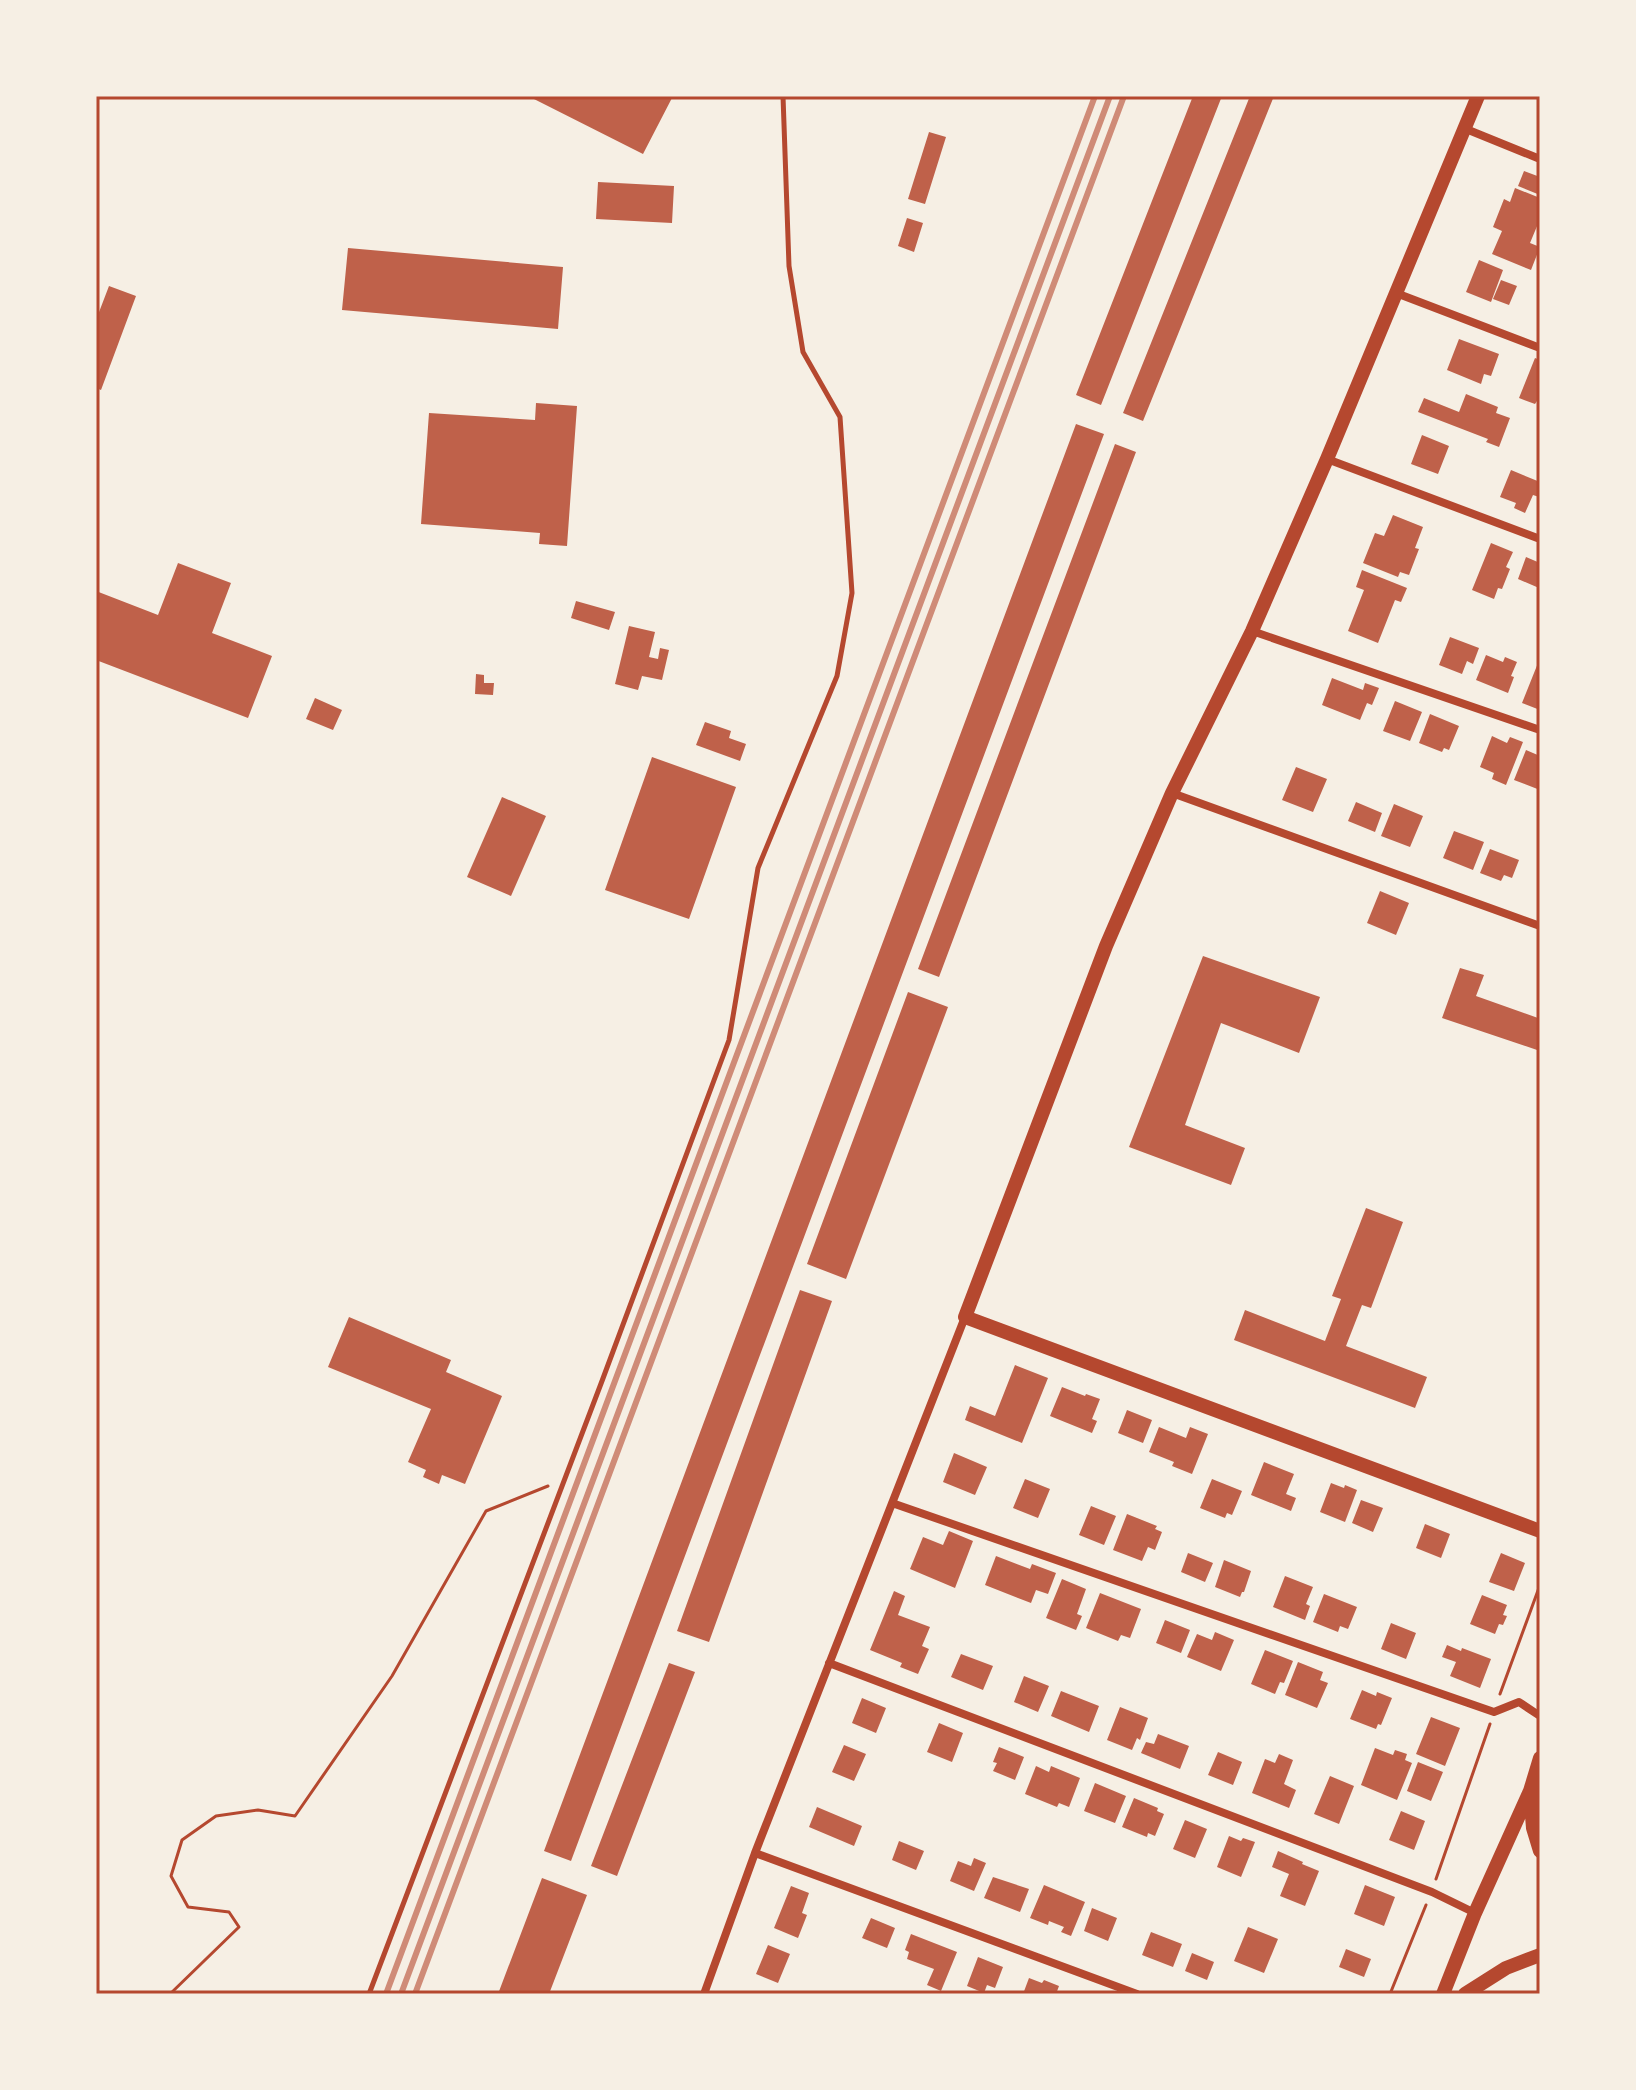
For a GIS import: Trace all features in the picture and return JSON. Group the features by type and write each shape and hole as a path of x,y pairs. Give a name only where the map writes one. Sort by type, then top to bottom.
{"main road":[{"path":"1478,96 1252,631 1172,793 1106,946 965,1317 1540,1531"},
{"path":"1443,1994 1475,1913 1530,1791 1540,1758"},
{"path":"1530,1791 1533,1828 1540,1851"},
{"path":"1465,1994 1506,1968 1540,1955"}],"street":[{"path":"1466,129 1540,159"},
{"path":"1396,293 1540,348"},
{"path":"1327,459 1540,539"},
{"path":"1252,631 1540,730"},
{"path":"1172,793 1540,926"},
{"path":"704,1994 755,1853 965,1317"},
{"path":"892,1503 1494,1712 1519,1702 1540,1716"},
{"path":"829,1663 1432,1892 1475,1913"},
{"path":"755,1853 1137,1994"}],"lane":[{"path":"369,1994 729,1040 758,868 837,676 852,593 840,417 803,352 789,266 783,96"}],"path":[{"path":"170,1994 239,1927 229,1912 188,1907 171,1876 182,1840 216,1816 258,1810 295,1816 392,1676 486,1511 564,1480"},
{"path":"1390,1994 1432,1892 1540,1585"}],"building":[{"path":"528,96 673,96 643,154"},
{"path":"1193,96 1222,96 1101,405 1076,395"},
{"path":"1250,96 1274,96 1143,421 1123,413"},
{"path":"929,132 946,137 925,204 908,199"},
{"path":"1524,171 1540,177 1540,195 1518,186"},
{"path":"598,182 674,186 672,223 596,219"},
{"path":"1515,188 1540,198 1540,219 1530,243 1540,247 1531,270 1492,254 1502,231 1493,227 1504,199 1510,202"},
{"path":"907,218 923,223 914,252 898,246"},
{"path":"348,248 563,267 558,329 342,310"},
{"path":"1479,260 1503,270 1491,302 1466,292"},
{"path":"1501,280 1517,286 1509,305 1493,299"},
{"path":"109,286 136,296 101,390 96,388 96,320"},
{"path":"1459,339 1499,354 1491,376 1484,374 1481,384 1447,370"},
{"path":"1535,358 1540,360 1540,402 1535,404 1519,398"},
{"path":"1466,394 1498,407 1496,413 1510,418 1499,447 1486,442 1488,439 1418,412 1424,398 1459,412"},
{"path":"536,403 577,406 567,546 539,544 540,533 421,524 429,413 535,420"},
{"path":"1076,424 1104,434 571,1861 544,1851"},
{"path":"1422,435 1449,446 1438,474 1411,464"},
{"path":"1115,444 1136,452 939,977 918,969"},
{"path":"1511,470 1540,482 1539,497 1533,495 1525,513 1514,508 1516,503 1500,497"},
{"path":"1393,515 1423,527 1409,575 1400,572 1398,577 1363,563 1375,533 1384,536"},
{"path":"1491,543 1513,552 1506,567 1510,569 1502,589 1498,588 1494,599 1472,590"},
{"path":"1526,557 1540,563 1539,588 1518,579"},
{"path":"178,563 231,583 212,633 272,656 248,718 96,660 96,591 158,615"},
{"path":"1362,570 1407,588 1401,602 1395,600 1378,643 1348,631 1364,590 1356,587"},
{"path":"576,601 615,612 609,630 571,618"},
{"path":"629,626 655,632 649,657 658,659 660,648 669,650 662,680 642,676 638,690 615,684"},
{"path":"1450,637 1479,648 1473,664 1467,661 1462,674 1439,665"},
{"path":"1486,655 1503,662 1505,657 1517,662 1508,693 1476,680"},
{"path":"1540,658 1540,710 1522,703"},
{"path":"476,674 484,675 484,683 494,683 493,695 475,694"},
{"path":"1332,678 1363,690 1365,683 1379,688 1372,705 1367,703 1360,720 1322,705"},
{"path":"315,698 342,710 333,730 306,719"},
{"path":"1395,701 1422,712 1410,741 1383,731"},
{"path":"1430,714 1459,726 1449,750 1444,748 1442,752 1419,743"},
{"path":"705,722 731,731 729,738 746,744 740,761 696,745"},
{"path":"1492,736 1507,743 1510,737 1523,742 1506,785 1492,779 1494,773 1480,767"},
{"path":"1526,750 1540,756 1540,790 1514,780"},
{"path":"652,757 736,787 689,919 605,890"},
{"path":"1296,767 1327,779 1313,812 1282,800"},
{"path":"502,797 546,816 511,896 467,877"},
{"path":"1356,802 1382,813 1375,832 1348,821"},
{"path":"1394,804 1423,816 1410,847 1381,836"},
{"path":"1454,831 1484,842 1473,870 1443,858"},
{"path":"1490,849 1519,860 1512,878 1504,875 1501,881 1480,873"},
{"path":"1380,891 1409,903 1396,935 1367,923"},
{"path":"1203,956 1320,997 1299,1053 1221,1023 1185,1125 1245,1148 1231,1185 1129,1147"},
{"path":"1460,968 1484,975 1476,996 1538,1018 1540,1012 1540,1051 1442,1018"},
{"path":"908,992 948,1007 846,1279 807,1264"},
{"path":"1366,1208 1403,1222 1371,1308 1362,1305 1346,1346 1427,1377 1415,1408 1234,1340 1245,1310 1325,1341 1341,1299 1332,1296"},
{"path":"800,1290 832,1301 709,1642 677,1631"},
{"path":"349,1317 451,1360 446,1372 502,1396 465,1484 442,1475 439,1484 423,1477 426,1470 408,1462 431,1409 328,1367"},
{"path":"1015,1365 1048,1378 1022,1443 965,1420 970,1406 995,1416"},
{"path":"1062,1387 1100,1399 1092,1419 1097,1421 1092,1433 1050,1416"},
{"path":"1127,1410 1152,1420 1143,1443 1118,1433"},
{"path":"1159,1427 1186,1438 1190,1427 1208,1434 1192,1474 1172,1466 1174,1462 1149,1452"},
{"path":"954,1453 987,1467 975,1495 943,1482"},
{"path":"1264,1462 1294,1474 1286,1494 1296,1498 1291,1511 1251,1495"},
{"path":"1025,1479 1050,1489 1038,1518 1013,1508"},
{"path":"1212,1479 1242,1491 1232,1515 1227,1513 1225,1518 1200,1508"},
{"path":"1331,1483 1357,1490 1345,1522 1320,1512"},
{"path":"1361,1500 1383,1508 1373,1532 1352,1523"},
{"path":"1091,1506 1116,1516 1104,1545 1079,1535"},
{"path":"1127,1514 1157,1526 1155,1529 1162,1532 1155,1550 1148,1547 1142,1561 1113,1550"},
{"path":"1425,1524 1450,1534 1441,1558 1416,1548"},
{"path":"949,1531 973,1541 955,1588 910,1569 923,1537 943,1545"},
{"path":"1188,1553 1213,1563 1205,1582 1181,1572"},
{"path":"1501,1553 1525,1563 1514,1591 1489,1582"},
{"path":"996,1556 1030,1569 1032,1564 1056,1573 1048,1594 1036,1590 1031,1603 985,1585"},
{"path":"1224,1560 1251,1571 1240,1597 1215,1587"},
{"path":"1285,1576 1313,1587 1306,1604 1310,1606 1305,1620 1273,1607"},
{"path":"1062,1579 1086,1589 1077,1614 1082,1616 1076,1630 1046,1618"},
{"path":"894,1591 905,1596 898,1615 930,1627 922,1646 929,1649 918,1674 900,1667 902,1663 870,1650"},
{"path":"1100,1593 1141,1609 1130,1638 1121,1635 1118,1641 1086,1628"},
{"path":"1324,1594 1357,1607 1348,1629 1340,1626 1338,1632 1313,1622"},
{"path":"1482,1595 1507,1605 1503,1615 1507,1616 1495,1634 1470,1624"},
{"path":"1165,1620 1190,1630 1181,1653 1156,1643"},
{"path":"1391,1623 1416,1633 1406,1659 1381,1649"},
{"path":"1215,1632 1234,1640 1221,1671 1187,1657 1197,1634 1212,1640"},
{"path":"1447,1645 1491,1659 1480,1688 1450,1676 1456,1662 1442,1657"},
{"path":"1265,1650 1293,1661 1284,1683 1280,1682 1275,1694 1251,1684"},
{"path":"961,1654 993,1666 983,1690 951,1677"},
{"path":"1298,1662 1323,1672 1320,1680 1328,1683 1317,1708 1285,1695"},
{"path":"669,1663 695,1672 617,1876 591,1866"},
{"path":"1024,1676 1049,1686 1038,1712 1014,1702"},
{"path":"1362,1690 1392,1698 1381,1725 1378,1724 1376,1729 1350,1719"},
{"path":"1061,1691 1099,1706 1089,1732 1051,1716"},
{"path":"862,1698 886,1708 876,1733 852,1723"},
{"path":"1120,1707 1148,1718 1140,1740 1137,1738 1132,1750 1107,1740"},
{"path":"1431,1717 1460,1728 1445,1766 1416,1754"},
{"path":"939,1723 963,1733 952,1762 927,1752"},
{"path":"1158,1734 1189,1746 1180,1769 1141,1753 1146,1742 1154,1744"},
{"path":"844,1745 866,1754 854,1781 832,1772"},
{"path":"999,1747 1024,1757 1015,1780 993,1771"},
{"path":"1375,1748 1393,1755 1395,1750 1407,1754 1405,1760 1412,1763 1397,1800 1361,1785"},
{"path":"1218,1752 1242,1762 1233,1785 1208,1775"},
{"path":"1279,1754 1293,1760 1284,1784 1296,1790 1289,1808 1252,1793 1265,1759 1275,1763"},
{"path":"1418,1762 1443,1772 1431,1801 1407,1791"},
{"path":"1036,1766 1049,1772 1051,1766 1080,1778 1069,1807 1059,1803 1057,1807 1025,1794"},
{"path":"1330,1776 1354,1786 1339,1824 1314,1814"},
{"path":"1095,1783 1126,1796 1115,1823 1084,1811"},
{"path":"1134,1798 1158,1808 1157,1811 1164,1814 1155,1836 1148,1833 1147,1837 1122,1827"},
{"path":"817,1807 862,1826 854,1846 809,1827"},
{"path":"1401,1811 1425,1821 1414,1850 1389,1840"},
{"path":"1185,1820 1207,1829 1195,1858 1173,1849"},
{"path":"1229,1836 1255,1842 1241,1877 1217,1867"},
{"path":"899,1841 924,1851 916,1870 892,1860"},
{"path":"1278,1851 1319,1871 1305,1906 1280,1896 1289,1874 1272,1867"},
{"path":"974,1858 986,1863 974,1891 950,1881 958,1861 971,1866"},
{"path":"993,1877 1029,1889 1020,1912 984,1898"},
{"path":"542,1878 587,1895 549,1994 498,1994"},
{"path":"1044,1885 1085,1902 1071,1936 1061,1932 1064,1927 1030,1918"},
{"path":"1365,1885 1395,1897 1384,1926 1354,1914"},
{"path":"791,1886 809,1893 802,1913 807,1915 798,1938 774,1928"},
{"path":"1092,1908 1117,1918 1108,1941 1084,1931"},
{"path":"871,1918 895,1928 887,1948 862,1938"},
{"path":"1248,1927 1278,1939 1264,1973 1234,1961"},
{"path":"1151,1932 1182,1944 1173,1967 1142,1955"},
{"path":"911,1934 957,1952 941,1991 927,1985 934,1969 907,1959 909,1952 905,1950"},
{"path":"768,1945 790,1954 778,1983 756,1974"},
{"path":"1346,1949 1371,1959 1364,1977 1339,1967"},
{"path":"1192,1953 1214,1962 1207,1980 1185,1971"},
{"path":"978,1957 1003,1967 995,1988 987,1985 984,1993 967,1986"},
{"path":"1029,1978 1059,1986 1056,1994 1023,1994"}],"railway":[{"path":"386,1994 1095,96"},
{"path":"401,1994 1110,96"},
{"path":"415,1994 1124,96"}]}
